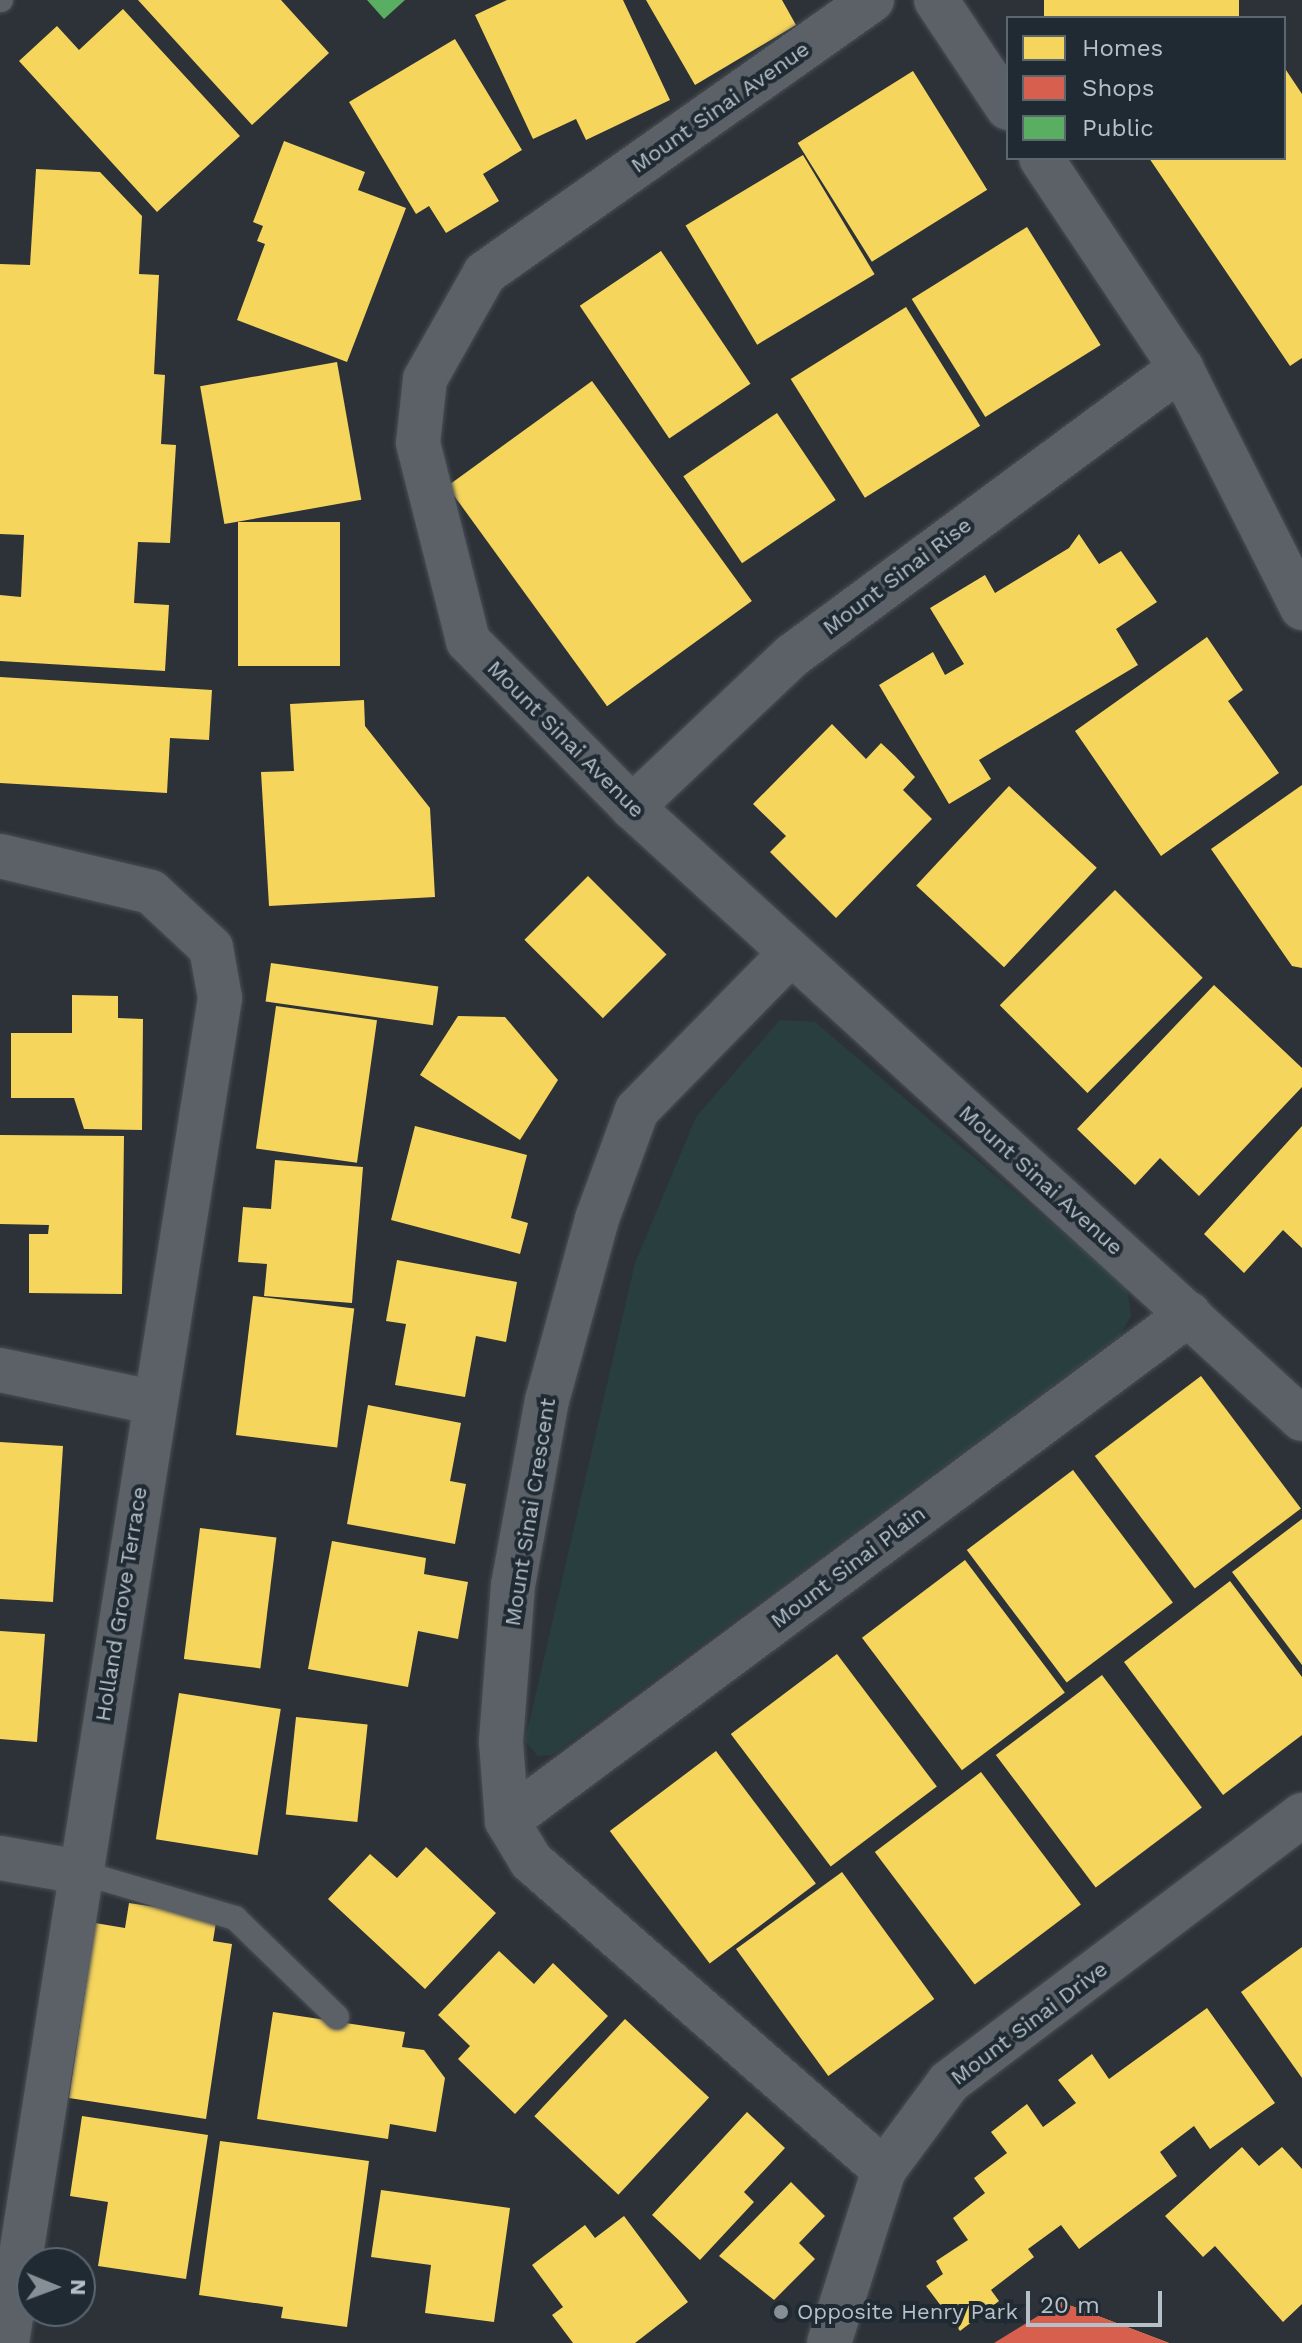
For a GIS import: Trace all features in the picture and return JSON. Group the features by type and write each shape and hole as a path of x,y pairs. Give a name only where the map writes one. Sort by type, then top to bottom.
{"street":[{"name":"Mount Sinai Avenue","path":"872,0 485,273 425,379 418,443 468,641 632,807 1302,1419"},
{"path":"936,0 1006,105"},
{"path":"1042,160 1181,368 1302,608"},
{"name":"Mount Sinai Rise","path":"632,807 793,655 1181,368"},
{"name":"Holland Grove Terrace","path":"0,856 151,892 211,948 220,998 152,1402 7,2343"},
{"name":"Mount Sinai Crescent","path":"790,954 637,1110 597,1219 547,1400 513,1585 501,1742 507,1821 531,1861 884,2170"},
{"name":"Mount Sinai Plain","path":"507,1821 1189,1314"},
{"path":"0,1370 152,1402"},
{"name":"Mount Sinai Drive","path":"829,2343 884,2170 949,2082 1302,1815"},
{"path":"0,1858 80,1872"}],"lane":[{"path":"80,1872 235,1918 337,2017"}],"green space":[{"path":"780,1020 815,1022 1127,1288 1131,1316 1120,1336 552,1755 538,1756 525,1741 635,1263 696,1117"}],"building: Homes":[{"path":"138,0 281,0 329,53 252,125"},
{"path":"507,0 623,0 670,100 586,140 576,119 533,139 475,15"},
{"path":"646,0 782,0 796,25 695,85"},
{"path":"1044,0 1239,0 1239,16 1044,16"},
{"path":"123,9 240,136 157,212 19,61 57,26 79,50"},
{"path":"455,39 522,150 483,174 499,201 446,233 429,206 416,214 349,102"},
{"path":"1286,70 1302,94 1302,358 1290,366 1150,160 1286,160"},
{"path":"913,71 987,190 872,262 798,143"},
{"path":"284,141 365,172 358,190 406,208 347,362 237,320 265,244 257,241 263,226 253,222"},
{"path":"803,155 875,274 757,345 686,226"},
{"path":"36,169 100,172 142,216 139,274 159,275 154,374 165,375 161,444 176,445 170,543 138,542 134,603 169,605 165,671 0,661 0,595 21,597 24,535 0,534 0,264 30,265"},
{"path":"1027,227 1101,345 985,417 912,299"},
{"path":"661,251 750,384 669,438 580,306"},
{"path":"906,307 980,426 865,498 791,379"},
{"path":"337,362 361,500 224,524 200,386"},
{"path":"592,381 752,601 607,706 447,486"},
{"path":"777,413 836,500 742,563 683,476"},
{"path":"238,522 340,522 340,666 238,666"},
{"path":"1079,534 1099,564 1121,551 1157,602 1116,629 1138,665 979,760 991,779 949,804 879,685 933,652 945,675 964,664 930,608 985,575 995,593 1069,548"},
{"path":"1207,637 1243,690 1228,701 1279,773 1161,856 1075,731"},
{"path":"0,677 212,690 209,740 170,738 167,793 0,783"},
{"path":"364,700 365,726 430,808 435,897 269,906 261,772 294,771 290,704"},
{"path":"832,724 866,759 881,743 895,756 915,777 903,790 932,819 836,918 770,852 786,836 753,804"},
{"path":"1302,785 1302,968 1292,966 1211,849"},
{"path":"1009,786 1097,868 1004,967 916,885"},
{"path":"588,876 666,954 603,1018 524,940"},
{"path":"1115,890 1203,978 1087,1093 1000,1005"},
{"path":"271,963 438,987 433,1025 266,1002"},
{"path":"1214,985 1302,1068 1302,1087 1199,1196 1160,1158 1135,1185 1077,1129"},
{"path":"72,995 118,996 118,1018 143,1019 142,1130 84,1129 74,1098 11,1098 11,1033 72,1033"},
{"path":"276,1006 377,1020 357,1163 256,1149"},
{"path":"458,1016 505,1017 558,1080 520,1140 420,1075"},
{"path":"415,1126 527,1155 511,1218 528,1223 520,1254 391,1220"},
{"path":"1302,1126 1302,1248 1283,1230 1244,1273 1204,1234"},
{"path":"0,1135 124,1136 122,1294 29,1293 29,1234 48,1234 49,1225 0,1224"},
{"path":"275,1160 363,1167 352,1303 264,1296 267,1264 238,1262 243,1207 271,1209"},
{"path":"397,1260 517,1282 506,1342 476,1336 465,1397 395,1385 406,1324 386,1321"},
{"path":"253,1296 354,1308 337,1447 236,1435"},
{"path":"1201,1376 1301,1509 1195,1589 1095,1456"},
{"path":"368,1405 461,1423 450,1481 466,1484 455,1544 347,1524"},
{"path":"0,1442 63,1446 53,1602 0,1599"},
{"path":"1073,1470 1173,1603 1067,1683 967,1550"},
{"path":"1302,1519 1302,1665 1232,1572"},
{"path":"200,1528 276,1537 260,1668 184,1659"},
{"path":"332,1541 426,1558 424,1574 468,1582 458,1639 418,1631 408,1687 308,1669"},
{"path":"965,1560 1065,1693 962,1770 862,1638"},
{"path":"1230,1581 1302,1677 1302,1735 1223,1795 1124,1662"},
{"path":"0,1631 45,1634 37,1742 0,1739"},
{"path":"837,1654 937,1787 831,1867 731,1734"},
{"path":"1102,1675 1202,1808 1096,1888 996,1755"},
{"path":"179,1693 281,1709 258,1855 156,1839"},
{"path":"296,1717 368,1725 357,1822 286,1814"},
{"path":"716,1751 816,1884 710,1964 610,1831"},
{"path":"981,1772 1081,1905 975,1985 875,1852"},
{"path":"426,1847 496,1913 425,1989 328,1899 370,1854 397,1878"},
{"path":"842,1872 934,1999 828,2076 736,1949"},
{"path":"129,1903 217,1916 213,1941 232,1944 206,2119 69,2098 95,1923 125,1928"},
{"path":"1302,1947 1302,2078 1241,1992"},
{"path":"499,1951 534,1984 553,1963 608,2016 515,2114 458,2059 470,2046 438,2015"},
{"path":"1207,2008 1275,2103 1210,2149 1194,2126 1160,2152 1177,2176 1079,2249 1061,2225 1028,2249 1034,2257 991,2290 999,2301 960,2331 926,2286 943,2274 936,2261 968,2240 953,2218 985,2193 974,2178 1007,2153 991,2132 1027,2104 1043,2127 1076,2103 1058,2080 1092,2054 1109,2079"},
{"path":"273,2012 405,2032 402,2047 424,2050 445,2078 436,2132 390,2124 388,2139 257,2119"},
{"path":"625,2019 709,2097 618,2195 534,2116"},
{"path":"747,2112 785,2148 744,2192 754,2202 700,2260 652,2215"},
{"path":"82,2116 208,2135 186,2279 98,2266 108,2202 70,2196"},
{"path":"220,2141 369,2161 347,2327 281,2318 283,2307 199,2295"},
{"path":"1242,2147 1259,2166 1282,2147 1302,2169 1302,2304 1283,2322 1215,2246 1203,2257 1165,2216"},
{"path":"791,2182 825,2216 799,2243 815,2259 774,2300 719,2256"},
{"path":"381,2190 510,2208 494,2322 425,2313 431,2265 371,2257"},
{"path":"624,2216 688,2302 635,2343 573,2343 552,2315 563,2307 532,2265 585,2225 595,2238"},
{"path":"1061,2302 1169,2343 1046,2343"}],"building: Shops":[{"path":"1061,2302 1169,2343 994,2343"}],"building: Public":[{"path":"367,0 405,0 384,19"}],"place":[{"name":"Opposite Henry Park","path":"781,2312"}]}
